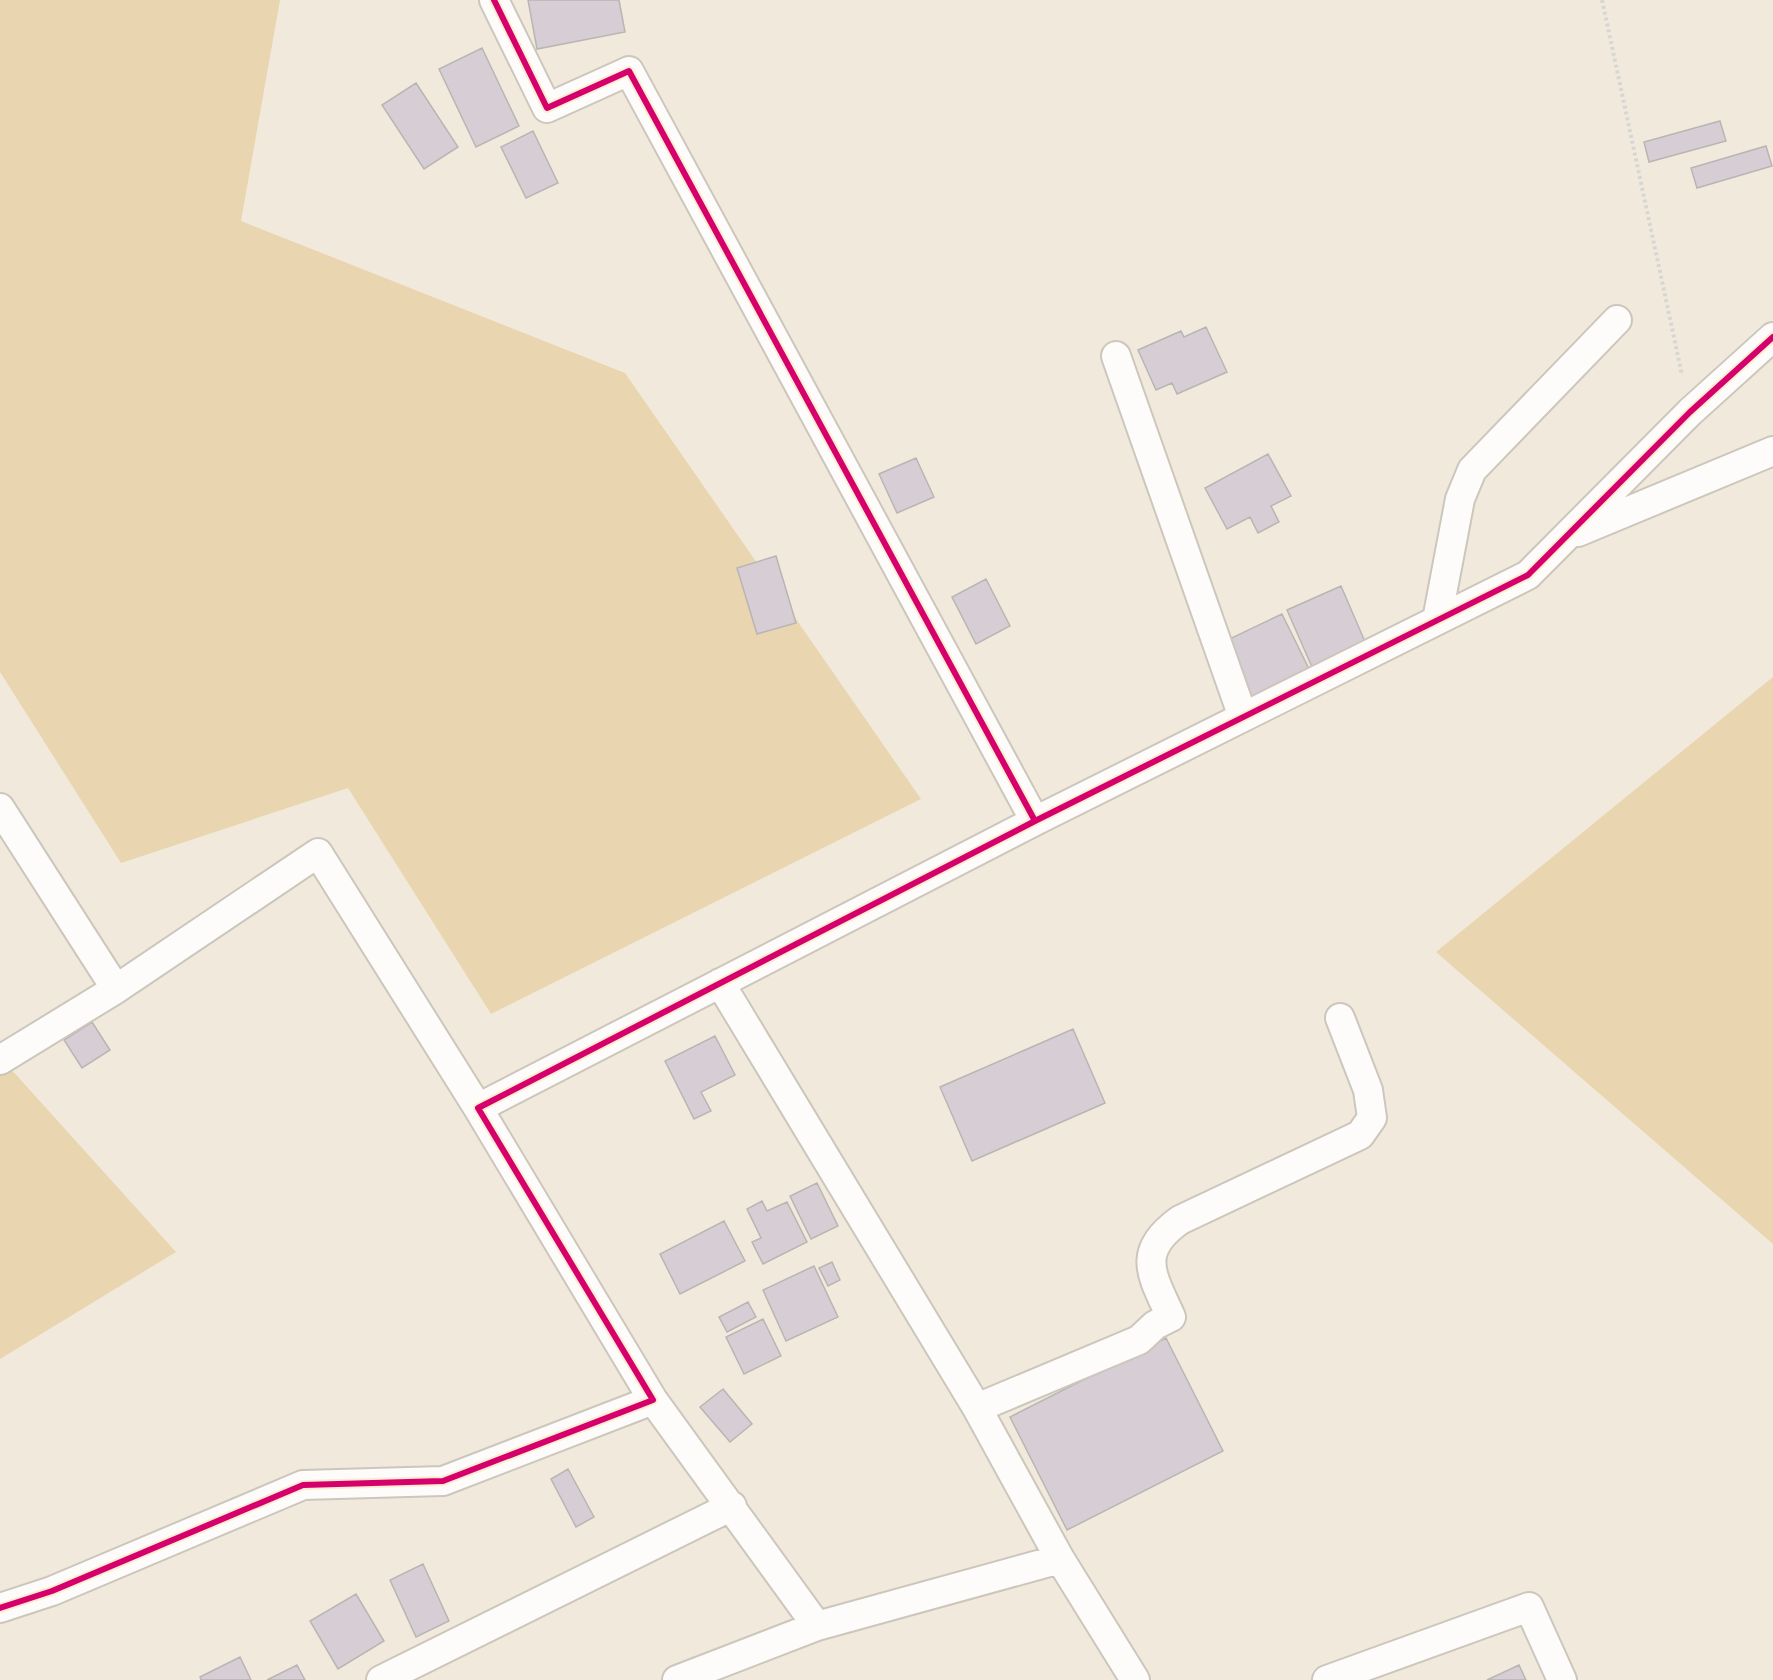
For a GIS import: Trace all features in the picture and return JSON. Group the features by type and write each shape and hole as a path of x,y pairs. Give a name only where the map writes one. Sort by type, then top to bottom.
{"street":[{"path":"494,0 548,108 629,71 1035,821"},
{"path":"1437,620 1460,499 1472,470 1617,320"},
{"path":"478,1108 1035,821 1528,575 1690,412 1773,337"},
{"path":"1116,356 1243,717"},
{"path":"1566,537 1773,451"},
{"path":"0,808 116,989"},
{"path":"0,1060 116,989 318,853 478,1108 653,1401 732,1506 817,1626"},
{"path":"720,983 977,1408 1060,1559 1135,1680"},
{"path":"977,1408 1139,1340 1155,1325 1170,1317 1152,1276 1150,1252 1162,1233 1179,1220 1360,1136 1372,1118 1368,1090 1340,1018"},
{"path":"0,1608 52,1591 303,1485 443,1481 653,1401"},
{"path":"381,1680 732,1506"},
{"path":"677,1680 817,1626 1060,1559"},
{"path":"1327,1680 1529,1607 1562,1680"}],"path":[{"path":"1602,0 1690,412"}],"shaded area":[{"path":"0,0 280,0 241,221 625,373 921,799 491,1014 348,788 121,863 0,672"},
{"path":"1773,677 1773,1244 1436,952"},
{"path":"0,1057 176,1252 0,1359"}],"building":[{"path":"528,0 619,0 625,32 537,49"},
{"path":"482,48 519,126 476,147 439,69"},
{"path":"416,83 458,147 424,169 382,105"},
{"path":"1720,121 1726,141 1649,162 1644,142"},
{"path":"533,131 558,183 526,198 501,147"},
{"path":"1766,146 1772,166 1697,188 1691,168"},
{"path":"1206,327 1227,372 1177,394 1172,383 1156,390 1138,350 1181,331 1184,337"},
{"path":"1268,454 1291,496 1271,506 1279,522 1258,533 1250,517 1227,529 1205,488"},
{"path":"916,458 934,497 897,513 879,474"},
{"path":"776,556 796,623 757,634 737,568"},
{"path":"986,579 1010,626 976,644 952,597"},
{"path":"1341,586 1366,644 1312,667 1287,610"},
{"path":"1282,614 1310,671 1251,699 1223,642"},
{"path":"92,1022 110,1050 82,1068 64,1040"},
{"path":"1073,1029 1105,1103 972,1161 940,1087"},
{"path":"715,1036 735,1075 701,1092 711,1111 694,1119 665,1061"},
{"path":"817,1183 838,1226 811,1239 790,1196"},
{"path":"762,1201 767,1211 787,1202 807,1242 763,1264 752,1242 761,1238 747,1209"},
{"path":"724,1221 745,1261 680,1294 660,1254"},
{"path":"832,1262 840,1280 828,1286 819,1268"},
{"path":"814,1266 838,1317 786,1341 763,1290"},
{"path":"748,1302 756,1317 727,1332 719,1317"},
{"path":"763,1319 781,1356 744,1374 726,1337"},
{"path":"1166,1338 1223,1451 1067,1530 1010,1417"},
{"path":"723,1389 752,1424 730,1442 700,1407"},
{"path":"568,1469 594,1517 576,1527 551,1479"},
{"path":"423,1564 449,1621 416,1637 390,1580"},
{"path":"356,1594 384,1641 338,1669 310,1621"},
{"path":"240,1657 251,1680 201,1680 200,1677"},
{"path":"297,1665 305,1680 267,1680"},
{"path":"1519,1665 1526,1680 1487,1680"}],"cycle path":[{"path":"0,1608 52,1591 303,1485 443,1481 653,1400 478,1108 1035,821 629,71 547,108 494,0"},
{"path":"1035,821 1528,575 1690,412 1773,337"}]}
